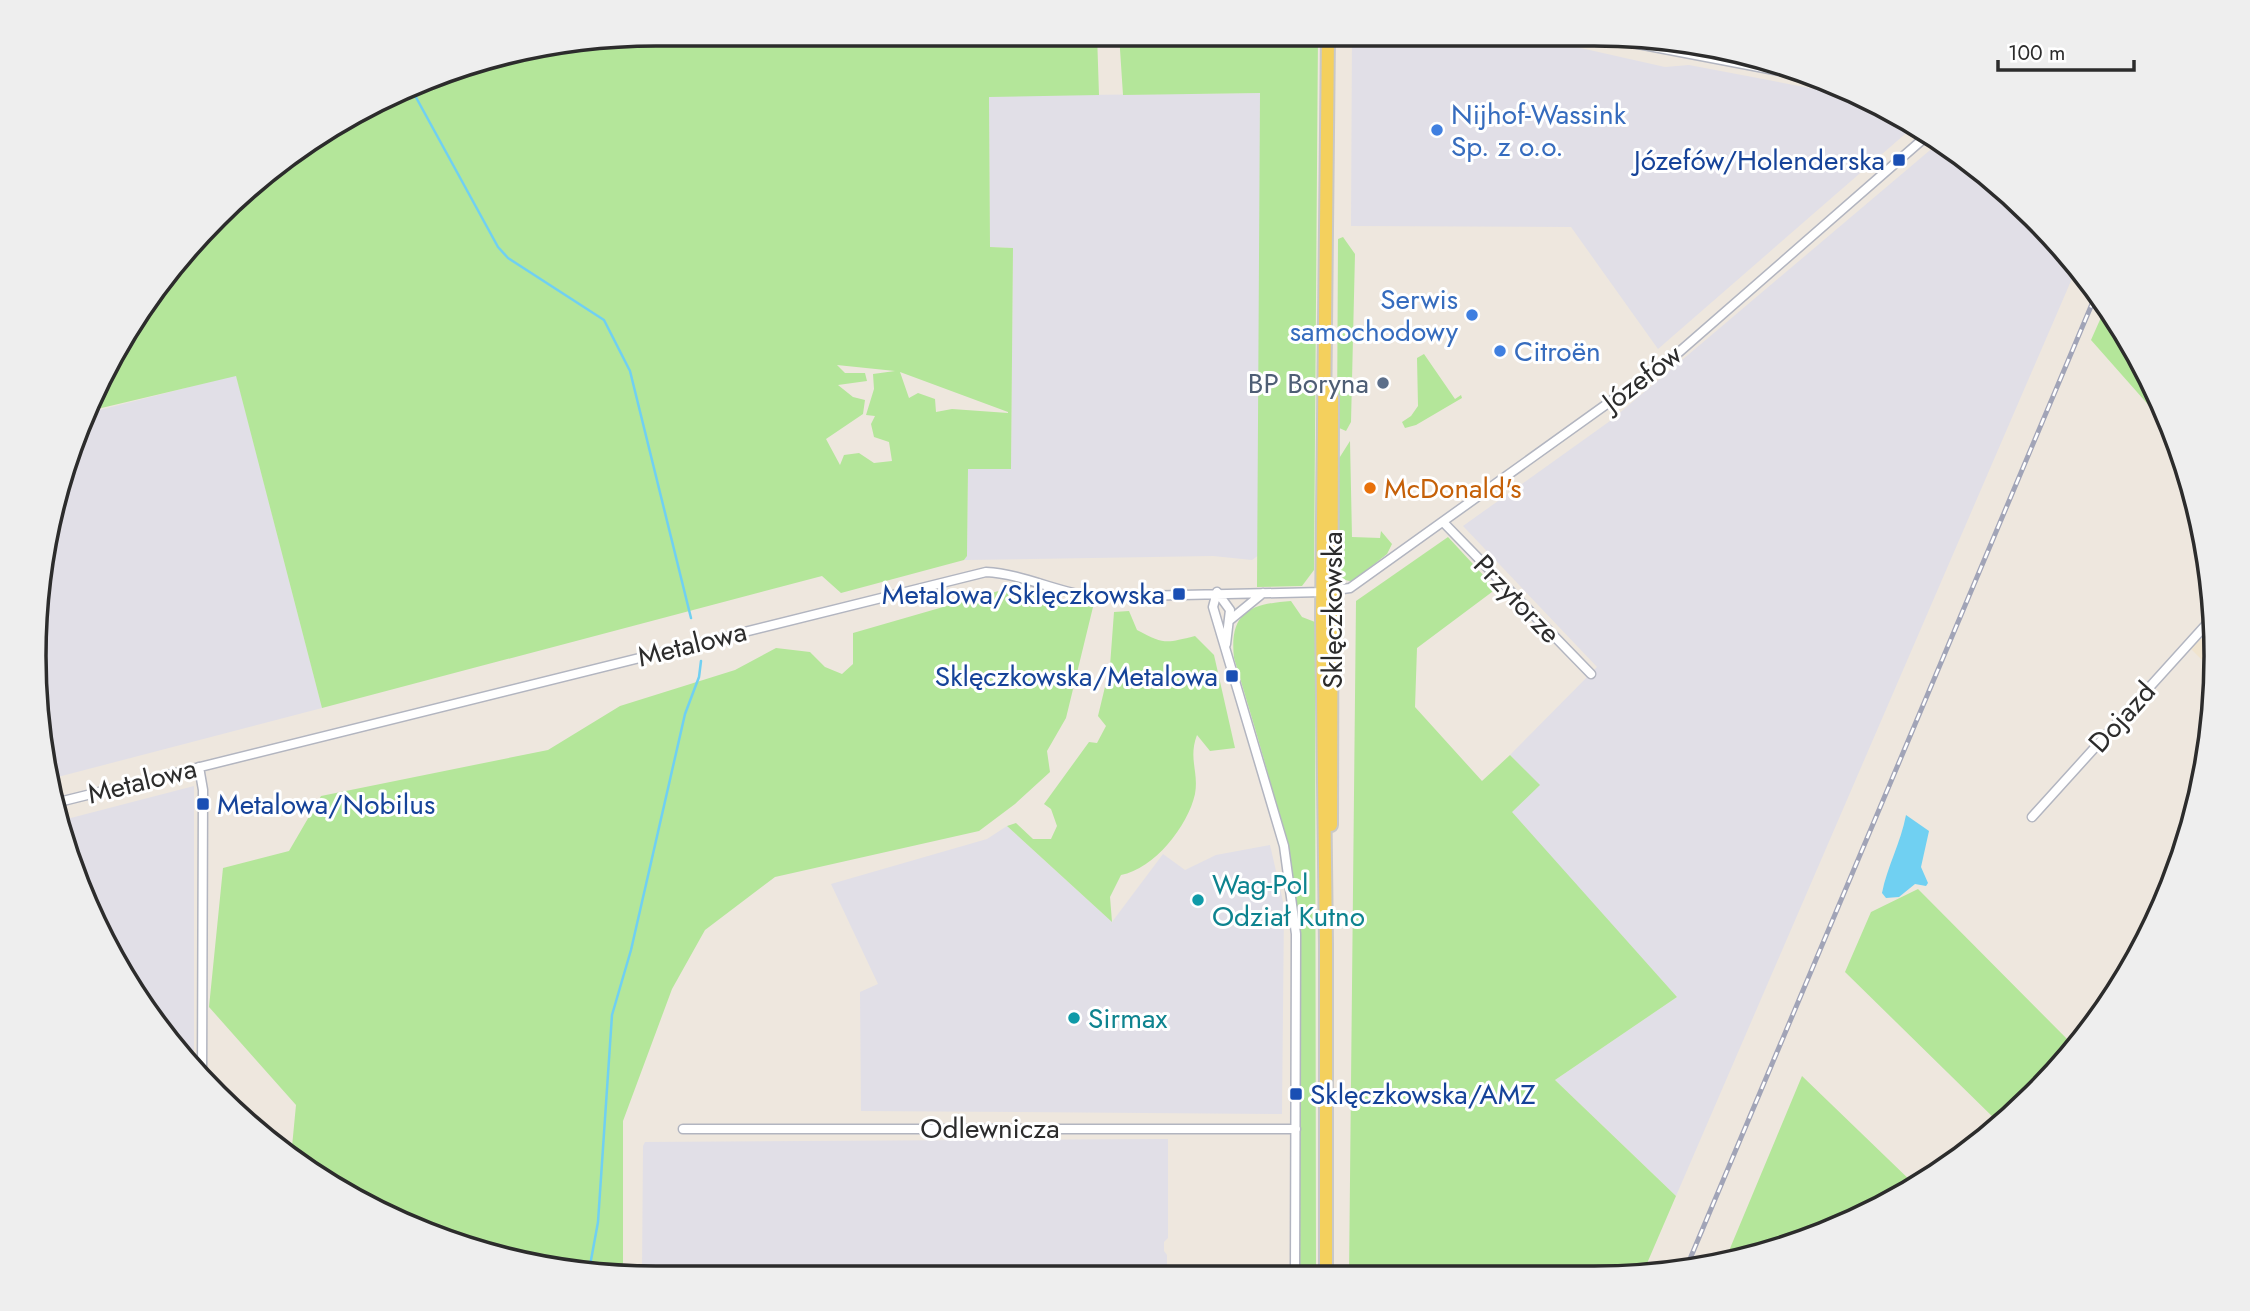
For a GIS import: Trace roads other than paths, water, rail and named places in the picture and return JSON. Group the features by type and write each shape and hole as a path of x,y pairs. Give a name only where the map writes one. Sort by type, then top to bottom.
{"main road":[{"name":"Sklęczkowska","path":"1326,1266 1326,944 1330,900 1327,591 1328,46"}],"street":[{"path":"1691,54 1740,63"},
{"name":"Józefów","path":"1327,591 1350,588 1678,353 1921,141"},
{"name":"Przytorze","path":"1443,522 1591,674"},
{"name":"Metalowa","path":"63,801 972,574 1005,573 1063,592 1093,597 1327,591"},
{"path":"1217,592 1230,610 1225,645"},
{"path":"1217,592 1213,607 1284,846 1292,889 1296,934 1295,1266"},
{"path":"1230,620 1264,592"},
{"name":"Dojazd","path":"2032,817 2203,628"},
{"path":"199,767 203,804 202,1063"},
{"name":"Odlewnicza","path":"683,1129 1296,1129"}],"water":[{"path":"1906,815 1929,831 1921,867 1928,883 1926,886 1915,884 1899,897 1886,898 1882,893 1884,883"}],"waterway":[{"path":"415,95 498,247 508,258 604,320 630,371 691,618"},
{"path":"591,1261 598,1222 612,1015 631,950 685,714 699,677 701,661"}],"railway":[{"path":"1691,1258 2092,303"}],"place":[{"name":"Nijhof-Wassink Sp. z o.o.","path":"1437,130"},
{"name":"Józefów/Holenderska","path":"1899,160"},
{"name":"Serwis samochodowy","path":"1472,315"},
{"name":"Citroën","path":"1500,351"},
{"name":"BP Boryna","path":"1383,383"},
{"name":"McDonald's","path":"1370,488"},
{"name":"Metalowa/Sklęczkowska","path":"1179,594"},
{"name":"Sklęczkowska/Metalowa","path":"1232,676"},
{"name":"Metalowa/Nobilus","path":"203,804"},
{"name":"Wag-Pol Odział Kutno","path":"1198,900"},
{"name":"Sirmax","path":"1074,1018"},
{"name":"Sklęczkowska/AMZ","path":"1296,1094"}]}
